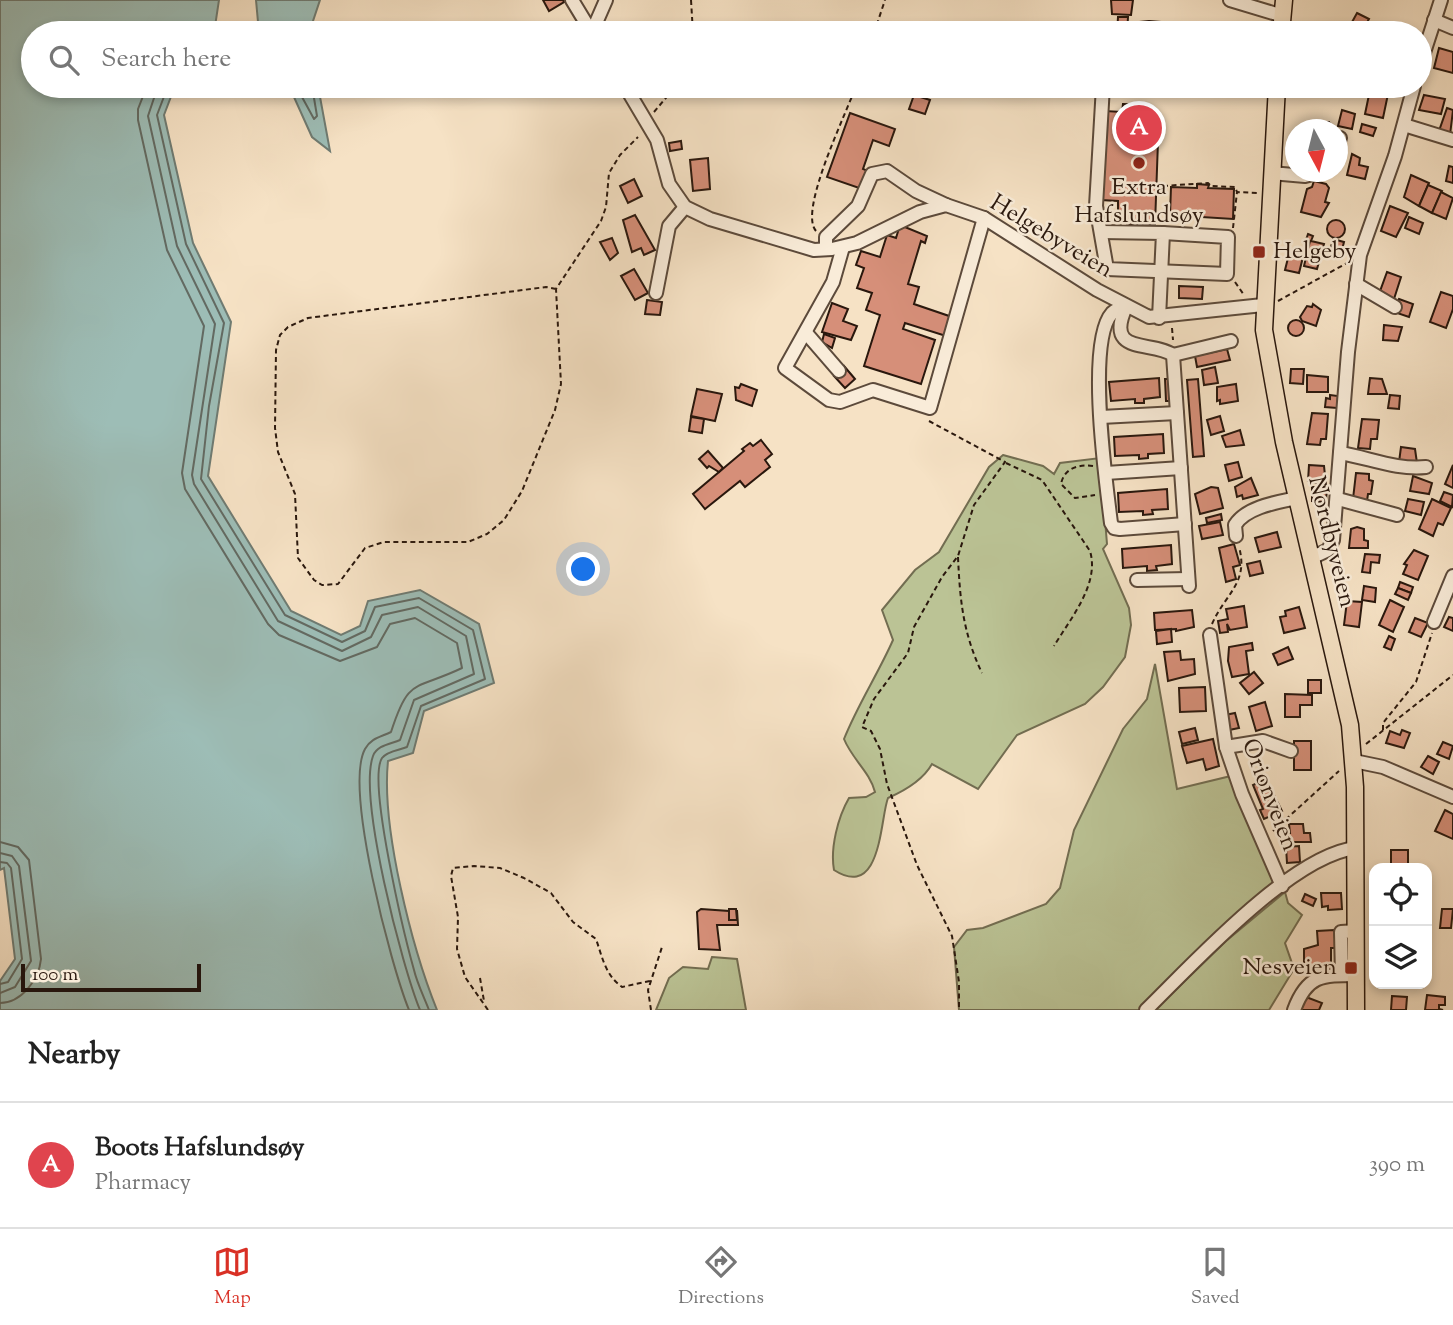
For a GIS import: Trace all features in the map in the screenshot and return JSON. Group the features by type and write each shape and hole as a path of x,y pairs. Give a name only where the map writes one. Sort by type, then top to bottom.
{"main road":[{"name":"Nordbyveien","path":"1277,98 1259,305 1297,498 1344,693 1354,761 1357,931 1349,975 1356,1010"}],"street":[{"path":"572,0 585,21"},
{"path":"597,21 607,0"},
{"path":"1230,0 1283,8"},
{"path":"1432,26 1441,0"},
{"path":"1434,20 1453,28"},
{"path":"632,98 657,140 669,184 685,207 710,219 814,250 826,243 844,247 909,216 946,205"},
{"path":"1102,98 1096,206 1107,269 1106,295"},
{"path":"1311,558 1325,553 1331,546 1338,499 1340,453 1360,255 1411,98"},
{"path":"1404,125 1453,140"},
{"name":"Helgebyveien","path":"826,243 858,206 869,178 875,172 887,171 916,191 984,218 1126,307 1159,318 1259,305"},
{"path":"1271,173 1285,174"},
{"path":"656,293 669,226 685,207"},
{"path":"844,247 833,282 807,334 785,368 829,400 840,402 873,390 930,408 984,218"},
{"path":"1102,232 1228,237 1227,274 1107,269"},
{"path":"1159,318 1163,233"},
{"path":"1356,284 1395,307"},
{"name":"Helgebyveien","path":"1126,307 1120,325 1125,340 1138,347 1173,355"},
{"name":"Helgebyveien","path":"1126,307 1114,310 1100,343 1104,479 1114,528 1185,524"},
{"path":"807,334 839,371"},
{"path":"1137,580 1189,582 1173,355 1231,341"},
{"path":"1101,417 1177,412"},
{"path":"1340,453 1400,469 1426,467"},
{"path":"1104,479 1181,468"},
{"path":"1236,536 1235,525 1241,517 1265,506 1297,498"},
{"path":"1338,499 1397,515"},
{"path":"1434,622 1453,576"},
{"name":"Orionveien","path":"1210,635 1226,747 1242,793 1283,886"},
{"path":"1226,747 1262,741 1291,751"},
{"path":"1354,761 1383,767 1453,797"},
{"path":"1146,1010 1229,928 1283,886 1332,852 1356,848"},
{"path":"1294,1010 1307,984 1349,975"}],"path":[{"path":"691,0 692,21"},
{"path":"878,21 885,0"},
{"path":"556,289 546,287 308,318 288,327 280,335 273,372 276,442 295,494 298,558 313,580 322,586 338,584 365,548 384,542 468,542 487,534 504,520 522,491 555,410 561,384 556,289 601,221 606,207 609,173 668,98"},
{"path":"826,243 814,230 813,206 852,98"},
{"path":"1163,186 1208,183 1211,186 1235,187 1235,225 1228,237"},
{"path":"1237,192 1263,193"},
{"path":"1227,274 1259,305 1293,294 1360,255"},
{"path":"930,408 926,417 930,423 1042,480 1090,551 1094,564 1092,578 1054,646"},
{"path":"959,1010 959,982 952,936 917,865 887,784 880,749 871,731 862,727 874,699 908,653 914,627 942,577 958,556 974,505 1005,463"},
{"path":"1085,465 1096,468 1104,479 1096,495 1081,499 1068,494 1061,480 1070,470 1085,465"},
{"path":"1210,635 1219,609 1242,573 1236,536"},
{"path":"958,556 960,602 968,642 982,673"},
{"path":"1382,730 1383,723 1416,682 1426,659 1434,622"},
{"path":"1364,747 1453,675"},
{"path":"1263,839 1340,770 1354,761"},
{"path":"485,1003 475,995 465,977 457,949 458,917 451,876 453,869 461,866 500,868 551,892 573,922 596,939 600,957 617,984 622,987 650,981"},
{"path":"652,1010 650,981 662,947"},
{"path":"480,978 488,1010"}],"green space":[{"path":"1003,455 1043,466 1054,474 1060,463 1100,458 1107,544 1103,549 1129,608 1131,625 1125,657 1103,687 1085,704 1017,735 978,789 932,764 913,784 888,798 880,838 870,866 862,875 850,877 834,870 833,852 838,823 849,798 866,797 875,792 844,739 893,640 882,610 915,570 939,552 989,467"},
{"path":"1155,664 1177,789 1235,775 1282,886 1146,1010 959,1010 954,947 967,930 983,928 1046,904 1060,888 1074,830 1123,729 1147,699"},
{"path":"1285,892 1288,903 1302,915 1285,943 1294,969 1269,1010 1155,1010 1226,941"},
{"path":"712,957 737,959 746,1010 656,1010 669,978 683,967 708,969"}],"water":[{"path":"0,0 219,0 216,21 21,21 21,98 170,98 164,115 193,243 231,322 208,476 291,611 341,635 360,626 368,601 420,590 479,624 494,683 424,711 413,753 388,761 389,819 400,887 437,1010 0,1010 0,981 15,959 4,868 0,870"},
{"path":"256,0 320,0 313,21 258,21"},
{"path":"294,98 320,98 330,151 312,137"}],"building":[{"path":"543,0 563,0 564,2 549,11"},
{"path":"1111,0 1133,0 1131,15 1112,14"},
{"path":"1357,13 1369,19 1368,21 1353,21"},
{"path":"1118,17 1128,17 1128,21 1118,21"},
{"path":"1439,48 1453,52 1453,73 1434,68"},
{"path":"913,98 930,100 925,114 909,109"},
{"path":"1368,98 1387,98 1383,118 1365,114"},
{"path":"1423,98 1445,99 1441,114 1419,110"},
{"path":"1123,104 1150,105 1150,113 1159,113 1155,225 1127,224 1127,212 1118,211 1118,201 1101,200 1105,111 1122,112"},
{"path":"1447,108 1453,110 1450,135 1439,131"},
{"path":"1342,110 1355,114 1352,129 1348,128 1348,119 1340,119"},
{"path":"850,113 895,129 889,146 873,140 863,169 868,171 862,189 827,177"},
{"path":"1362,124 1376,128 1373,136 1360,132"},
{"path":"681,141 682,149 670,151 669,143"},
{"path":"1352,154 1360,158 1359,165 1368,167 1365,179 1348,175"},
{"path":"708,158 710,189 693,191 690,160"},
{"path":"1449,166 1453,167 1453,183 1446,181"},
{"path":"1411,175 1429,183 1419,206 1404,197"},
{"path":"634,179 642,196 628,203 620,186"},
{"path":"1314,182 1318,182 1329,188 1325,202 1329,203 1321,217 1301,212 1307,189 1312,187"},
{"path":"1197,184 1209,185 1208,188 1234,189 1233,219 1170,215 1171,187 1197,188"},
{"path":"1428,185 1442,191 1432,213 1419,206"},
{"path":"1441,192 1453,198 1446,219 1432,213"},
{"path":"1390,206 1408,213 1396,237 1381,231"},
{"path":"635,215 655,250 644,255 641,248 632,252 623,220"},
{"path":"1409,217 1423,223 1419,234 1405,228"},
{"path":"1336,220 1342,223 1345,229 1342,235 1336,238 1330,235 1327,229 1330,223"},
{"path":"900,225 927,236 925,243 921,241 908,284 919,287 914,304 952,317 946,336 905,323 903,329 935,340 921,384 864,366 880,315 866,310 872,293 857,288 864,268 856,265 861,251 880,257 887,235 896,238"},
{"path":"1308,234 1313,236 1311,241 1324,244 1317,269 1304,266 1310,241 1306,240"},
{"path":"612,238 618,253 610,260 600,242"},
{"path":"1333,239 1344,242 1342,250 1331,247"},
{"path":"1289,254 1303,257 1299,273 1285,270"},
{"path":"634,269 648,293 635,300 621,276"},
{"path":"1387,272 1401,277 1394,299 1379,294"},
{"path":"1179,286 1203,287 1202,299 1179,298"},
{"path":"1441,292 1453,296 1453,309 1446,328 1430,322"},
{"path":"1399,299 1413,304 1409,317 1394,312"},
{"path":"647,300 662,302 660,315 645,314"},
{"path":"832,303 848,309 843,321 857,326 851,340 822,332"},
{"path":"1313,304 1321,310 1316,326 1302,321 1300,317 1307,306 1312,307"},
{"path":"1296,320 1302,322 1302,334 1296,336 1290,334 1288,328 1290,322"},
{"path":"1384,325 1402,327 1398,341 1383,340"},
{"path":"824,334 835,338 832,348 822,342"},
{"path":"1227,349 1230,360 1197,367 1195,356"},
{"path":"844,366 855,379 845,388 834,376"},
{"path":"1215,367 1218,383 1204,385 1202,370"},
{"path":"1291,369 1304,369 1303,384 1290,383"},
{"path":"1307,375 1328,377 1328,392 1307,392"},
{"path":"1159,378 1160,397 1144,399 1144,403 1135,403 1135,399 1111,401 1109,382"},
{"path":"1370,378 1382,379 1387,394 1368,394"},
{"path":"1165,379 1170,379 1171,401 1166,401"},
{"path":"1198,379 1204,456 1193,457 1187,380"},
{"path":"741,384 757,390 752,406 736,400 735,387 739,388"},
{"path":"1236,384 1238,401 1220,404 1220,400 1217,401 1217,387"},
{"path":"697,389 722,394 715,421 691,416"},
{"path":"1330,395 1338,396 1337,408 1325,407 1326,398 1330,399"},
{"path":"1390,395 1400,396 1399,409 1388,408"},
{"path":"1312,413 1328,414 1326,439 1321,439 1320,445 1307,444"},
{"path":"1220,416 1224,431 1211,435 1207,420"},
{"path":"691,417 704,419 702,433 689,431"},
{"path":"1362,419 1379,420 1377,439 1371,439 1370,449 1358,448"},
{"path":"1240,430 1244,445 1226,447 1222,436"},
{"path":"1163,434 1164,453 1148,454 1148,458 1139,459 1139,455 1115,456 1114,437"},
{"path":"761,440 772,454 765,460 770,467 745,487 740,481 705,509 693,494 744,451 742,449"},
{"path":"1401,447 1415,449 1417,463 1399,462"},
{"path":"708,451 723,468 719,472 709,466 707,468 699,459"},
{"path":"1238,462 1242,477 1229,481 1225,465"},
{"path":"1309,465 1324,466 1326,485 1308,481"},
{"path":"1453,465 1453,488 1445,484"},
{"path":"1356,473 1369,474 1369,480 1373,481 1367,501 1353,499"},
{"path":"1413,476 1432,483 1429,494 1410,491"},
{"path":"1251,478 1258,495 1243,499 1242,495 1237,497 1235,487"},
{"path":"1211,487 1218,488 1223,508 1200,514 1195,494"},
{"path":"1312,487 1327,487 1326,502 1312,501"},
{"path":"1167,489 1168,509 1152,510 1153,514 1143,515 1143,511 1119,512 1118,493"},
{"path":"1444,492 1453,495 1452,507 1440,501"},
{"path":"1408,499 1424,502 1421,515 1405,511"},
{"path":"1432,499 1451,508 1443,525 1438,523 1433,536 1419,529"},
{"path":"1221,514 1222,520 1207,523 1206,518"},
{"path":"1220,522 1223,535 1202,539 1199,526"},
{"path":"1351,529 1364,529 1364,540 1368,541 1368,548 1349,548"},
{"path":"1277,532 1281,547 1259,552 1255,538"},
{"path":"1234,544 1240,565 1233,567 1236,579 1226,582 1219,548"},
{"path":"1171,545 1172,564 1156,566 1157,570 1147,571 1147,566 1123,568 1122,549"},
{"path":"1414,550 1428,556 1418,580 1403,574 1407,565 1404,564"},
{"path":"1365,554 1380,555 1379,563 1371,562 1370,573 1362,572"},
{"path":"1260,561 1263,573 1250,576 1247,564"},
{"path":"1400,582 1413,587 1411,593 1398,588"},
{"path":"1364,586 1376,588 1375,602 1362,600"},
{"path":"1398,588 1411,593 1408,600 1395,594"},
{"path":"1390,600 1404,607 1393,632 1379,625"},
{"path":"1347,601 1362,602 1359,627 1344,625"},
{"path":"1244,606 1247,627 1230,630 1227,624 1228,632 1220,633 1218,621 1228,619 1226,609"},
{"path":"1299,607 1305,628 1284,633 1280,617 1286,616 1285,611"},
{"path":"1192,610 1194,627 1176,631 1155,630 1154,613"},
{"path":"1449,617 1453,618 1453,631 1444,627"},
{"path":"1415,618 1428,623 1421,637 1409,632"},
{"path":"1171,629 1172,642 1157,644 1156,631"},
{"path":"1389,636 1395,639 1391,650 1384,647"},
{"path":"1252,643 1253,650 1246,651 1249,674 1232,677 1228,661 1229,647"},
{"path":"1288,647 1293,659 1278,665 1273,654"},
{"path":"1180,651 1181,660 1194,659 1195,674 1168,681 1164,652"},
{"path":"1254,672 1263,683 1249,694 1240,683"},
{"path":"1308,680 1321,680 1321,693 1308,693"},
{"path":"1205,687 1206,711 1180,712 1179,688"},
{"path":"1285,694 1312,695 1312,705 1300,705 1300,717 1285,717"},
{"path":"1265,702 1272,726 1256,731 1249,707"},
{"path":"1235,713 1239,728 1229,730 1225,715"},
{"path":"1195,728 1198,740 1182,744 1179,732"},
{"path":"1402,730 1410,733 1404,748 1386,743 1390,731 1400,735"},
{"path":"1213,739 1219,766 1206,770 1203,759 1187,763 1182,746"},
{"path":"1294,741 1311,741 1311,770 1294,770"},
{"path":"1443,742 1453,746 1449,759 1437,754"},
{"path":"1428,756 1439,762 1433,774 1421,767"},
{"path":"1266,779 1282,811 1264,819 1260,810 1263,809 1253,785"},
{"path":"1445,810 1453,814 1453,839 1435,831"},
{"path":"1289,824 1303,824 1304,833 1310,833 1311,842 1285,842 1284,833 1290,833"},
{"path":"1299,846 1300,862 1287,863 1286,847"},
{"path":"1391,850 1408,850 1408,863 1391,863"},
{"path":"1321,893 1341,893 1342,909 1328,910 1328,906 1322,907"},
{"path":"1305,894 1316,899 1313,906 1302,901"},
{"path":"701,909 729,911 729,920 737,920 737,910 738,925 717,925 720,950 699,949 697,912"},
{"path":"729,909 736,909 737,920 729,920"},
{"path":"1442,909 1453,909 1451,928 1440,928"},
{"path":"1334,930 1336,948 1331,948 1331,974 1304,974 1304,949 1318,945 1317,931"},
{"path":"1427,995 1445,997 1445,1005 1439,1005 1439,1009 1443,1010 1425,1010"},
{"path":"1392,996 1407,997 1406,1010 1391,1010"},
{"path":"1306,997 1322,1003 1319,1010 1301,1010"}],"place":[{"name":"Boots Hafslundsøy","path":"1139,128"},
{"name":"Extra Hafslundsøy","path":"1139,163"},
{"name":"Helgeby","path":"1259,252"},
{"name":"Nesveien","path":"1351,968"}]}
